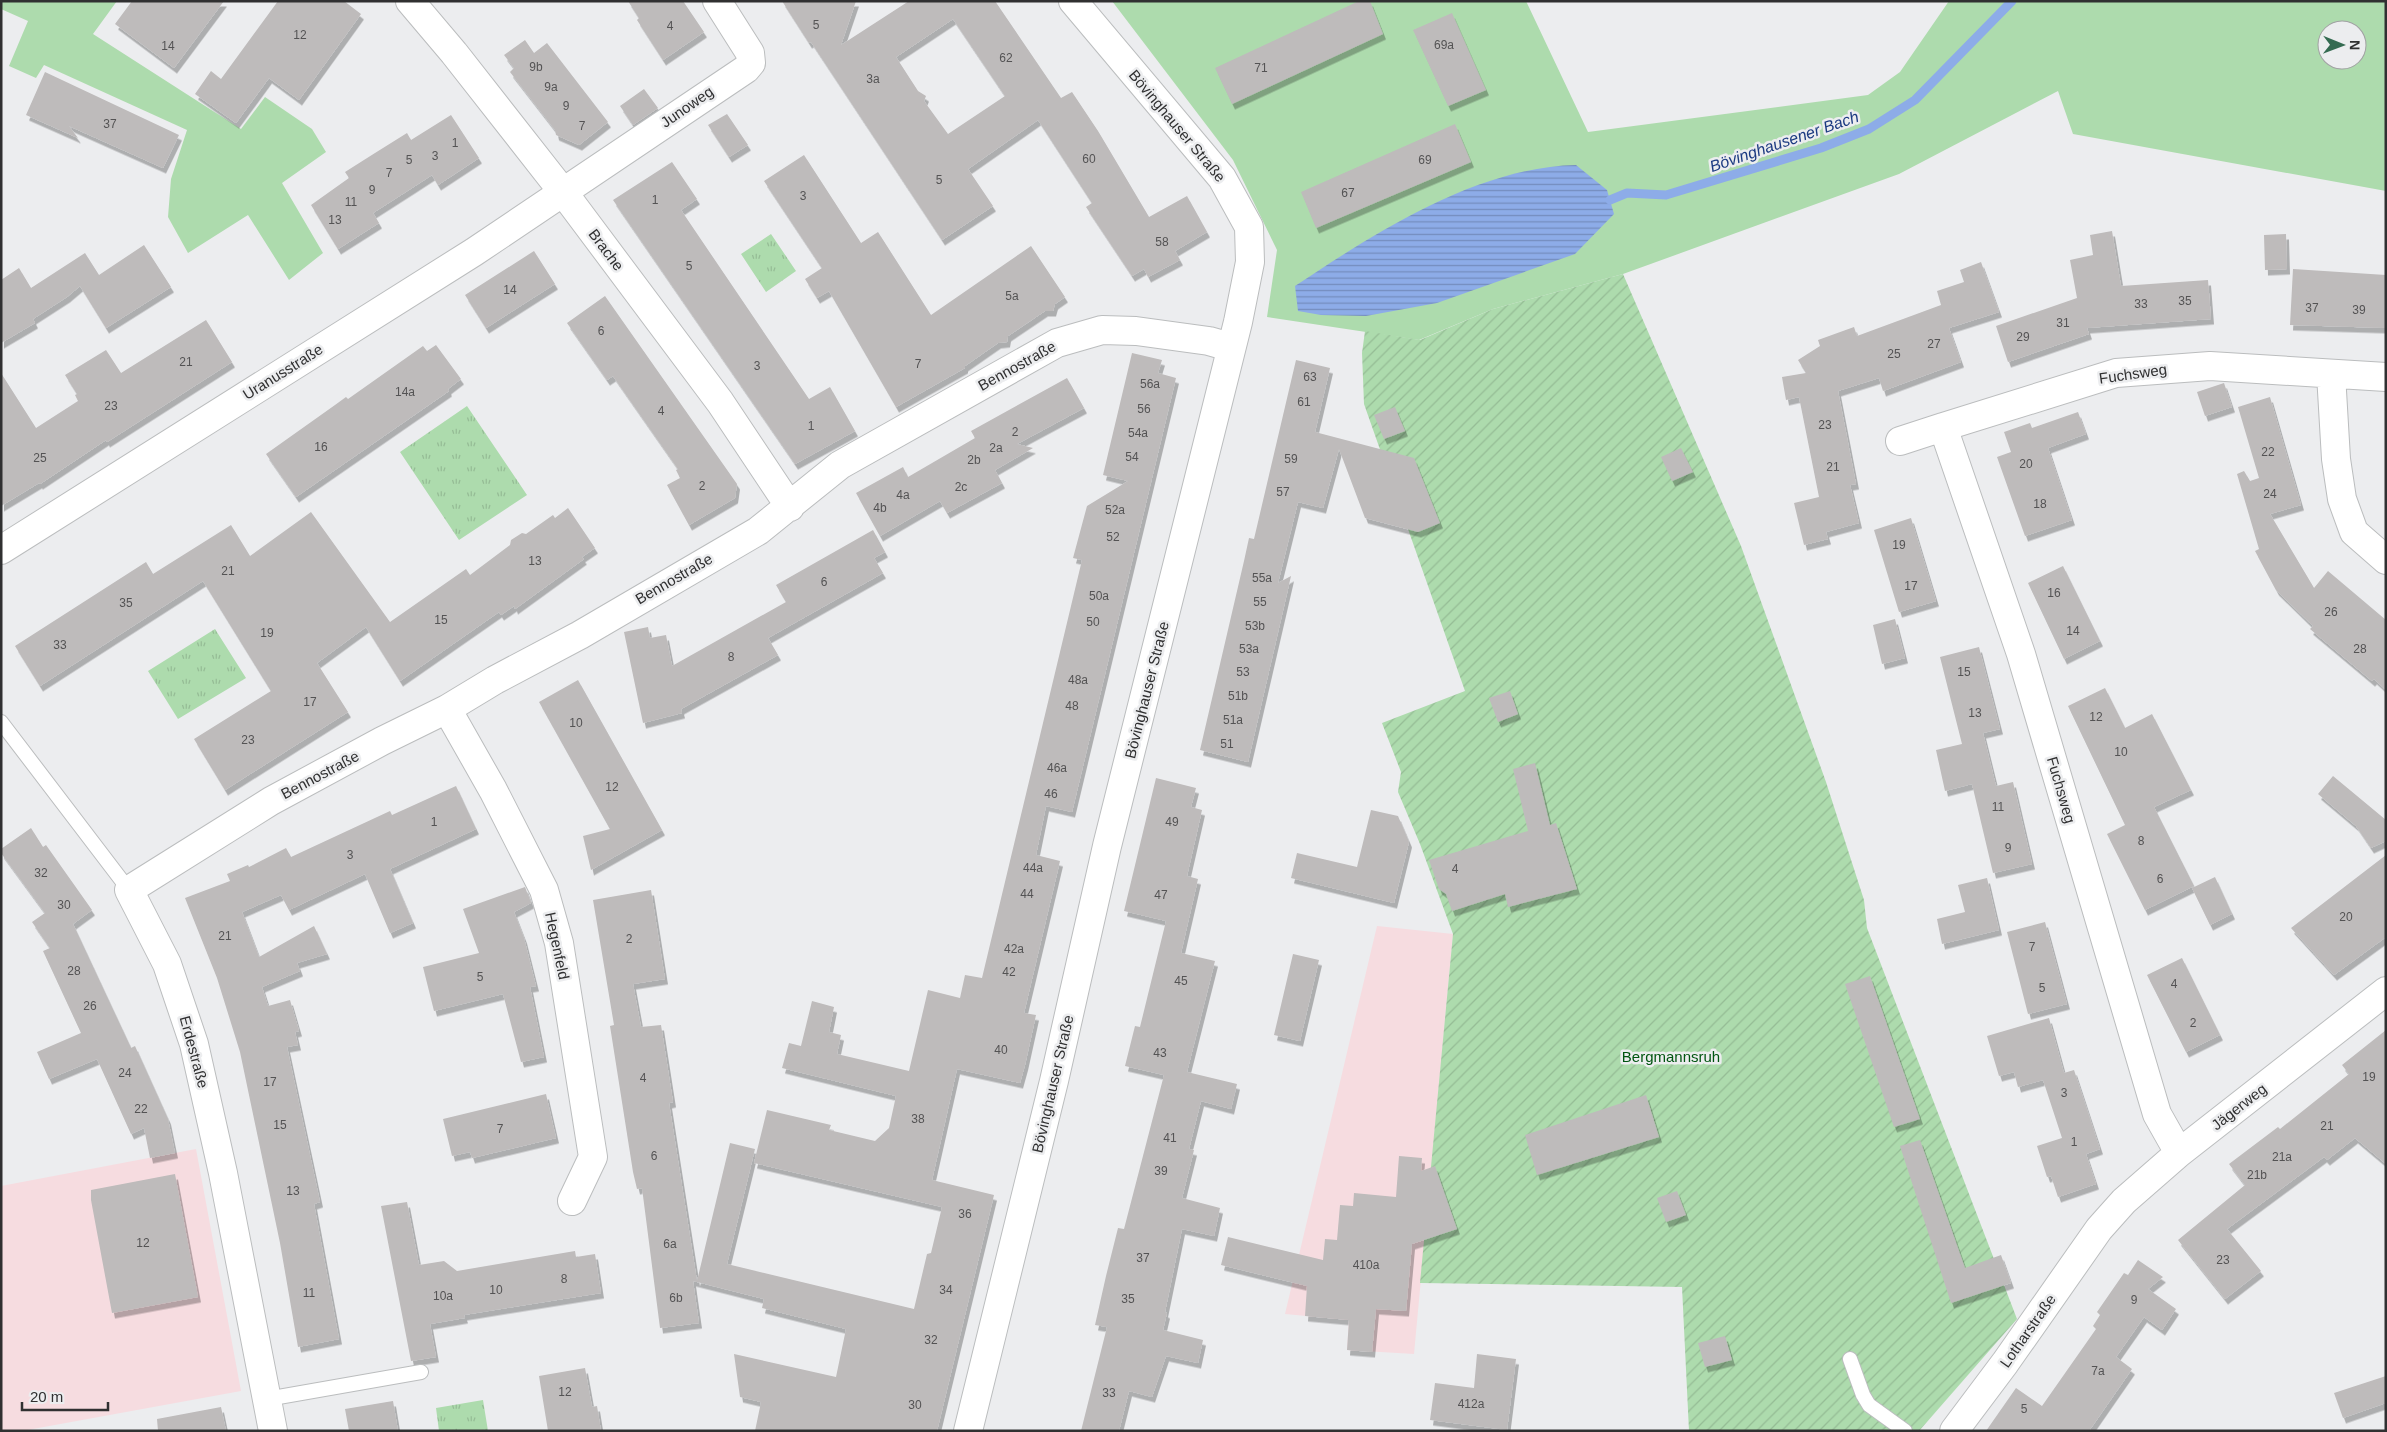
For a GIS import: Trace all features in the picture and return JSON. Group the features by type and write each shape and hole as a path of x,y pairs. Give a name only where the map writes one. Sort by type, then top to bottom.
{"street":[{"name":"Brache","path":"410,1 454,53 563,192 720,402 790,507"},
{"name":"Junoweg","path":"563,192 751,63 750,53 717,1"},
{"name":"Bövinghauser Straße","path":"968,1431 1010,1265 1107,846 1163,627 1230,347 1238,322 1250,262 1249,227 1222,178 1073,1"},
{"name":"Uranusstraße","path":"1,550 416,290 563,192"},
{"name":"Bennostraße","path":"129,890 271,801 382,741 447,709 495,680 580,635 758,531 840,465 1057,343 1102,330 1136,331 1209,341 1230,347"},
{"name":"Fuchsweg","path":"1900,441 2116,373 2210,366 2386,377"},
{"path":"2331,374 2336,459 2342,498 2354,532 2386,560"},
{"name":"Fuchsweg","path":"1943,427 2021,654 2157,1114 2178,1153"},
{"name":"Hegenfeld","path":"447,709 494,790 544,890 559,944 592,1157 572,1201"},
{"name":"Erdestraße","path":"129,890 167,964 194,1044 223,1173 273,1431"},
{"name":"Jägerweg","path":"2099,1229 2124,1201 2178,1153 2386,991"},
{"name":"Lotharstraße","path":"1954,1431 2005,1363 2099,1229"}],"lane":[{"name":"Erdestraße","path":"1,722 129,890"},
{"path":"1850,1359 1863,1396 1869,1406 1905,1431"},
{"path":"267,1398 421,1372"}],"shaded area":[{"path":"1377,926 1453,934 1414,1354 1347,1350 1349,1320 1285,1314"},
{"path":"196,1149 241,1391 22,1431 1,1431 1,1186"}],"green space":[{"path":"1,1 117,1 93,34 241,129 265,97 312,129 326,152 282,183 323,253 289,280 248,215 188,253 168,217 171,179 187,130 44,65 36,78 9,66 28,21 1,9"},
{"path":"1112,1 1526,1 1588,132 1868,95 1900,72 1949,1 2386,1 2386,191 2073,134 2058,91 1899,174 1623,274 1493,309 1419,340 1267,317 1277,250 1233,160"},
{"path":"771,234 796,271 766,292 741,254"},
{"name":"Bergmannsruh","path":"1623,274 1741,546 1826,782 1864,900 1867,928 2017,1319 1919,1431 1689,1431 1682,1287 1420,1283 1453,934 1420,844 1398,792 1401,772 1382,723 1465,691 1364,404 1362,353 1365,331 1420,340 1493,309"},
{"path":"467,406 527,495 459,540 400,452"},
{"path":"215,629 246,678 178,719 148,671"},
{"path":"483,1400 488,1431 439,1431 436,1408"}],"water":[{"path":"1576,165 1607,190 1614,214 1575,254 1437,303 1366,316 1321,315 1298,311 1295,286 1359,245 1428,206 1502,177 1539,169"}],"building":[{"path":"132,1 224,1 174,68 115,24"},
{"path":"278,1 344,1 361,14 299,100 269,78 236,123 195,94 211,71 221,79"},
{"path":"628,1 683,1 704,32 663,60 637,20 639,18"},
{"path":"782,1 856,1 841,45 909,1 995,1 1061,98 1072,92 1098,131 1149,217 1187,196 1207,232 1175,251 1180,260 1148,277 1144,269 1132,276 1086,207 1092,203 1038,120 968,169 993,206 942,240 811,42 809,43","holes":["953,19 1005,96 948,134 924,101 926,96 918,91 896,57"]},
{"path":"1359,1 1370,1 1383,34 1232,104 1215,68"},
{"path":"1452,13 1486,90 1448,106 1413,30"},
{"path":"525,40 534,53 547,43 608,122 579,145 556,135 555,130 510,72 514,68 504,55"},
{"path":"45,72 179,135 163,168 69,126 78,138 26,115"},
{"path":"644,89 658,108 633,125 620,106"},
{"path":"727,114 748,145 729,157 708,125"},
{"path":"451,115 479,158 438,185 432,175 373,213 379,223 338,249 311,205 349,178 345,172 407,133 411,140"},
{"path":"1455,124 1471,162 1316,228 1301,192"},
{"path":"804,155 861,243 878,232 931,315 1031,246 1065,297 1055,304 1053,311 1045,311 1008,336 1007,342 998,343 965,366 965,368 896,407 829,291 817,298 805,279 822,268 764,181"},
{"path":"672,162 697,199 681,210 809,399 830,387 855,431 795,464 613,200"},
{"path":"2112,231 2121,286 2208,280 2211,319 2087,328 2089,334 2008,362 1996,326 2077,298 2070,260 2093,255 2090,235"},
{"path":"2286,234 2287,269 2265,270 2264,235"},
{"path":"144,245 171,287 106,328 80,286 67,297 33,319 35,323 1,343 1,280 19,268 31,288 85,253 99,275"},
{"path":"534,251 555,284 486,328 465,295"},
{"path":"1981,262 1999,312 1949,328 1961,362 1883,391 1879,378 1838,391 1856,484 1850,485 1859,523 1826,532 1828,539 1804,545 1794,503 1819,497 1799,397 1786,400 1782,377 1806,373 1798,360 1820,346 1818,340 1854,327 1857,336 1941,305 1937,291 1964,282 1960,270"},
{"path":"2293,269 2386,275 2386,328 2290,325"},
{"path":"605,296 737,484 735,498 689,525 667,485 680,478 676,470 678,469 613,376 607,380 567,323"},
{"path":"206,320 232,362 107,442 106,440 40,484 1,506 1,373 36,428 78,401 75,395 77,394 65,375 106,350 121,373"},
{"path":"436,345 461,379 448,389 449,391 296,497 266,454 346,397 348,399 423,346 427,351"},
{"path":"1132,353 1162,360 1158,373 1176,378 1072,812 1046,806 1036,855 1060,861 1024,1013 1036,1015 1025,1065 1020,1083 957,1069 932,1180 994,1195 937,1431 755,1431 761,1402 740,1397 734,1354 836,1377 846,1329 762,1308 764,1299 693,1281 699,1323 660,1328 642,1188 637,1189 633,1172 610,1026 614,1025 593,900 651,890 665,979 633,984 641,1027 661,1025 673,1102 669,1103 697,1281 730,1143 755,1149 727,1264 914,1309 927,1254 931,1253 942,1207 754,1163 767,1110 831,1125 829,1130 875,1141 889,1128 896,1096 782,1068 789,1043 801,1046 812,1001 834,1007 829,1032 841,1035 837,1054 909,1071 928,990 960,998 965,975 982,978 1082,560 1073,558 1087,506 1128,481 1103,475"},
{"path":"1296,360 1330,368 1315,432 1414,458 1440,523 1418,532 1365,518 1339,449 1323,508 1298,502 1278,583 1291,576 1248,762 1200,750 1249,538 1254,539"},
{"path":"1067,378 1084,408 1017,444 1033,448 995,470 1002,483 947,513 940,501 880,536 856,493 903,467 908,477 975,438 971,431"},
{"path":"2224,383 2232,407 2205,416 2197,392"},
{"path":"2270,397 2301,505 2270,514 2314,588 2328,571 2386,620 2386,690 2374,679 2372,681 2310,629 2313,626 2276,590 2255,551 2259,549 2237,474 2244,471 2250,481 2259,478 2238,407"},
{"path":"1395,407 1405,431 1384,439 1374,415"},
{"path":"2078,412 2086,434 2048,448 2072,520 2025,536 1997,457 2011,452 2004,432 2030,423 2032,428"},
{"path":"1681,448 1693,472 1672,481 1661,457"},
{"path":"568,508 595,548 582,557 584,559 515,609 514,606 501,615 499,612 400,681 366,627 317,663 348,712 225,790 194,739 271,691 203,581 40,686 15,646 146,562 153,574 231,525 250,556 311,512 390,622 466,569 470,575 510,545 511,540 522,533 526,534 553,515 555,518"},
{"path":"1911,518 1936,601 1899,612 1874,530"},
{"path":"873,530 885,552 874,558 883,573 768,638 778,655 681,709 682,713 643,723 624,632 648,627 650,638 666,635 672,666 786,602 776,585"},
{"path":"2063,566 2100,641 2064,659 2028,583"},
{"path":"1895,619 1905,658 1882,664 1873,625"},
{"path":"1979,647 2000,729 1983,733 1996,786 2013,782 2032,864 1993,873 1972,784 1945,791 1936,750 1962,744 1940,657"},
{"path":"578,680 662,830 591,870 583,836 610,829 539,702"},
{"path":"2105,688 2125,728 2152,714 2191,790 2154,807 2194,886 2145,910 2107,834 2125,825 2068,706"},
{"path":"1510,691 1518,714 1498,722 1489,698"},
{"path":"1535,763 1550,825 1556,823 1577,889 1508,907 1505,894 1452,911 1446,894 1439,889 1429,860 1528,831 1513,769"},
{"path":"2333,776 2386,820 2386,841 2371,848 2356,826 2318,794"},
{"path":"1156,778 1196,788 1191,807 1202,810 1187,876 1198,879 1181,953 1215,961 1187,1072 1237,1084 1231,1109 1201,1101 1189,1149 1194,1150 1182,1198 1220,1208 1214,1236 1182,1229 1165,1312 1167,1313 1163,1330 1203,1340 1198,1363 1166,1356 1152,1397 1129,1391 1119,1431 1081,1431 1107,1327 1095,1325 1106,1276 1118,1228 1124,1229 1164,1075 1125,1066 1135,1026 1140,1027 1166,921 1124,911"},
{"path":"456,786 476,829 390,869 413,923 390,933 365,874 289,910 281,895 242,912 259,957 314,926 327,954 297,963 300,971 262,987 268,1006 290,1000 299,1031 295,1032 298,1045 287,1047 320,1202 314,1204 339,1339 298,1347 280,1243 240,1052 217,978 185,898 230,881 227,874 248,865 249,867 286,848 291,857 390,811 392,815"},
{"path":"1371,810 1398,816 1409,842 1394,903 1291,878 1297,853 1357,867"},
{"path":"31,828 43,847 46,845 92,910 73,924 131,1048 135,1046 168,1119 175,1153 150,1158 144,1128 131,1134 97,1059 49,1079 37,1052 81,1033 43,951 50,948 32,922 45,913 1,853 1,849"},
{"path":"2386,855 2386,937 2334,975 2291,928"},
{"path":"2215,877 2232,914 2210,925 2192,888"},
{"path":"1987,878 1999,930 1942,944 1937,919 1965,912 1958,885"},
{"path":"525,887 531,903 514,912 524,938 536,986 530,987 544,1057 521,1062 503,994 434,1011 423,967 479,953 463,909"},
{"path":"2045,922 2067,1004 2028,1014 2007,932"},
{"path":"1293,954 1319,960 1300,1041 1274,1035"},
{"path":"2182,958 2220,1035 2186,1052 2147,975"},
{"path":"1870,976 1920,1119 1894,1127 1845,984"},
{"path":"2049,1018 2064,1073 2074,1070 2100,1149 2086,1154 2096,1184 2058,1197 2051,1176 2047,1177 2037,1146 2062,1138 2043,1080 2018,1087 2014,1072 1999,1076 1987,1036"},
{"path":"2386,1030 2386,1164 2355,1138 2327,1160 2324,1157 2227,1229 2261,1271 2225,1299 2178,1240 2245,1185 2229,1164 2278,1127 2280,1129 2349,1074 2342,1065"},
{"path":"546,1094 556,1138 472,1158 470,1152 452,1156 443,1119"},
{"path":"1646,1095 1659,1137 1537,1175 1525,1135"},
{"path":"1920,1140 1965,1268 2001,1255 2011,1283 1951,1303 1900,1146"},
{"path":"1399,1156 1422,1158 1421,1171 1435,1166 1457,1229 1412,1244 1406,1311 1376,1309 1372,1352 1347,1350 1349,1320 1305,1316 1307,1286 1221,1265 1228,1237 1323,1260 1325,1239 1337,1240 1340,1205 1353,1206 1354,1193 1396,1197"},
{"path":"175,1174 198,1297 112,1313 91,1200 91,1190"},
{"path":"1677,1191 1686,1215 1666,1222 1657,1198"},
{"path":"407,1202 419,1265 444,1261 457,1271 575,1251 576,1257 595,1254 601,1293 464,1315 465,1318 430,1324 436,1357 411,1361 381,1206"},
{"path":"2138,1260 2163,1277 2148,1289 2176,1309 2162,1330 2144,1317 2116,1357 2132,1369 2089,1431 1986,1431 2016,1388 2042,1406 2096,1329 2093,1326 2100,1315 2097,1312 2124,1273 2128,1275"},
{"path":"1725,1336 1732,1360 1705,1367 1698,1343"},
{"path":"1477,1354 1516,1359 1507,1430 1430,1420 1435,1383 1474,1388"},
{"path":"585,1368 592,1407 597,1406 601,1431 548,1431 539,1376"},
{"path":"2386,1376 2386,1403 2343,1418 2334,1393"},
{"path":"393,1401 398,1431 349,1431 345,1409"},
{"path":"221,1407 226,1431 158,1431 157,1419"}],"waterway":[{"name":"Bövinghausener Bach","path":"1610,200 1627,193 1666,195 1821,148 1869,129 1915,100 2012,1"}]}
